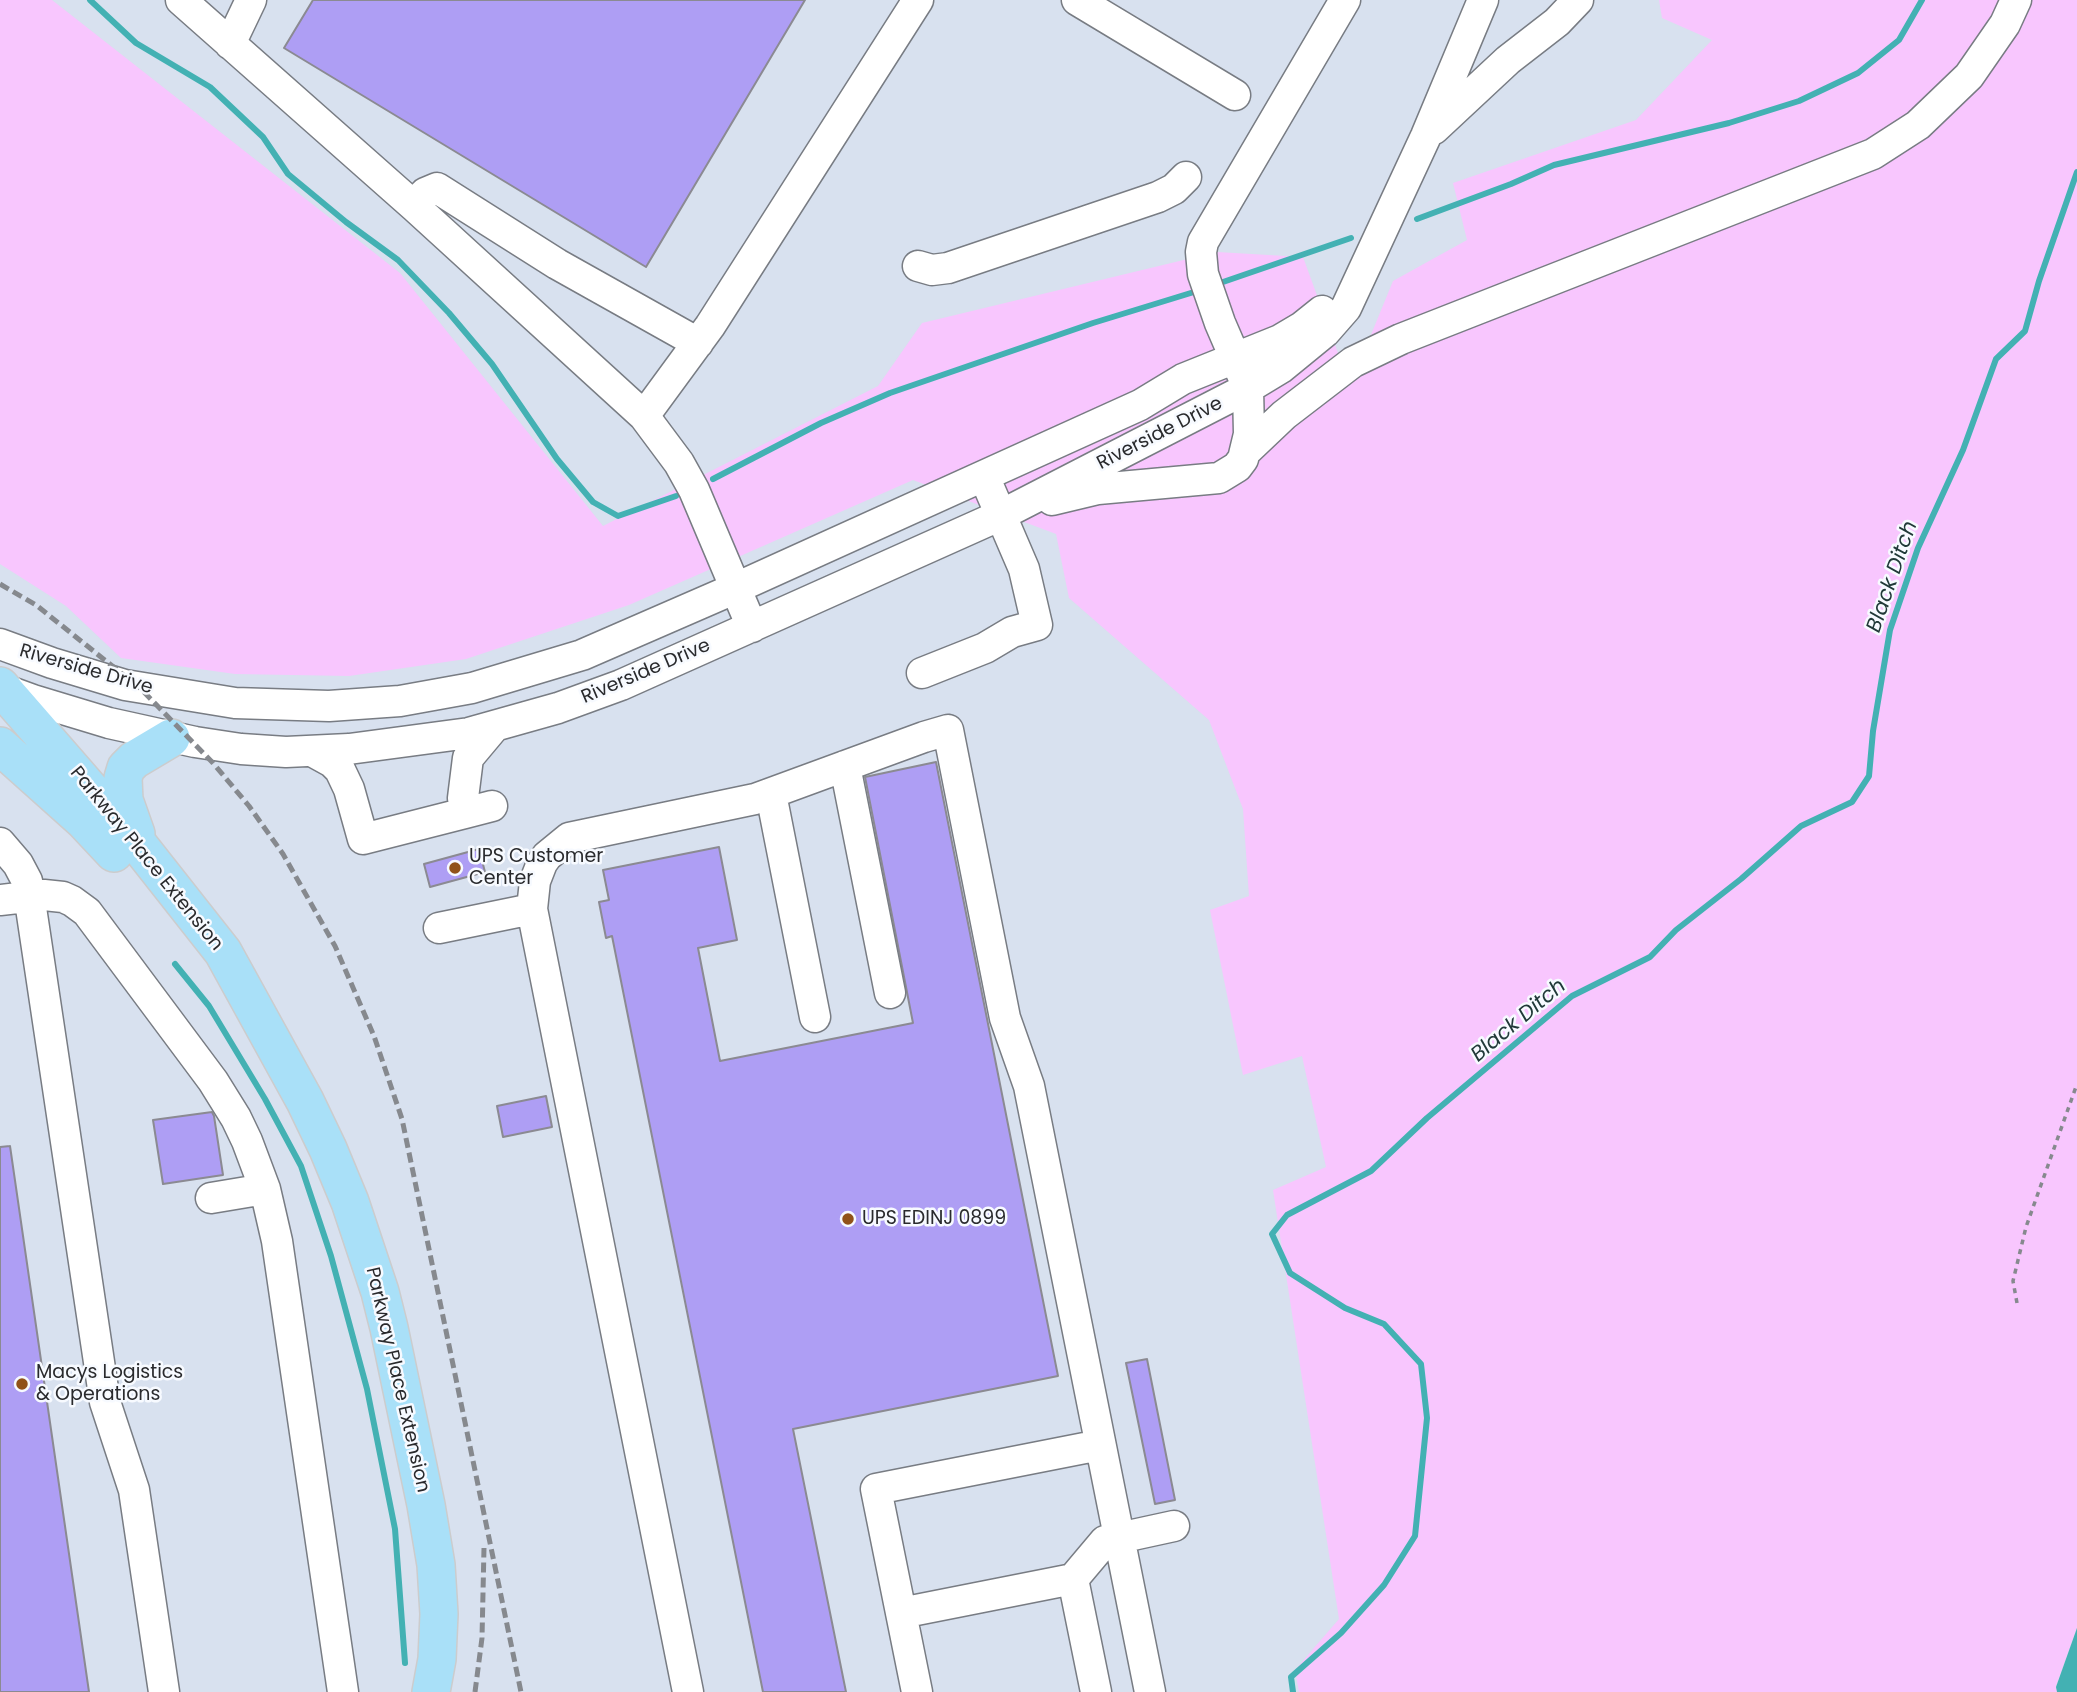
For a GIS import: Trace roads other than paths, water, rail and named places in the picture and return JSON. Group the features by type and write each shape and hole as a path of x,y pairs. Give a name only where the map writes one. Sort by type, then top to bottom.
{"main road":[{"name":"Parkway Place Extension","path":"1,687 141,848 223,952 318,1126 339,1175 371,1263 389,1328 426,1505 436,1565 439,1626 431,1692"},
{"path":"141,848 124,800 123,778 126,768 134,760 171,737"},
{"name":"Parkway Place Extension","path":"0,746 62,800 108,846 188,935 273,1045"}],"street":[{"path":"181,0 415,207 643,416 667,446 694,490 752,627"},
{"path":"230,44 251,0"},
{"path":"643,416 698,343 918,0"},
{"path":"1077,0 1235,95"},
{"path":"1245,452 1235,396 1236,358 1220,323 1201,263 1201,253 1206,233 1345,0"},
{"name":"Riverside Drive","path":"1,687 81,716 171,737 241,749 313,751 405,743 494,727 599,693 1001,515 1071,477 1235,396 1282,368 1325,332 1346,308 1426,136 1483,0"},
{"path":"1426,136 1525,45 1557,22 1578,0"},
{"path":"1001,515 1098,489 1219,478 1237,467 1245,452 1284,415 1353,362 1401,339 1873,154 1918,125 1969,76 2005,24 2016,0"},
{"path":"918,266 941,270 959,265 1158,197 1186,177"},
{"path":"415,207 425,193 437,188 557,264 698,343"},
{"name":"Riverside Drive","path":"0,644 87,674 141,689 194,698 265,705 360,704 435,695 509,678 617,641 1140,405 1183,379 1280,340 1302,327 1362,271"},
{"path":"1183,379 1208,361 1213,354 1220,323"},
{"path":"1140,405 1185,396 1235,396"},
{"path":"922,673 985,648 1012,632 1037,625 1024,569 984,476"},
{"path":"313,751 340,770 349,789 354,842 479,809 463,798 468,758 494,727"},
{"path":"688,1692 532,909 533,890 541,863 553,849 569,838 740,803 948,730 1005,1018 1029,1086 1150,1692"},
{"path":"845,766 890,993"},
{"path":"771,794 815,1017"},
{"path":"4,852 23,873 29,897 104,1402 134,1490 164,1692"},
{"path":"0,900 63,897 87,912 224,1097 247,1140 272,1214 343,1692"},
{"path":"439,928 532,909"},
{"path":"211,1198 265,1189"},
{"path":"917,1692 876,1489 1100,1445"},
{"path":"901,1613 1073,1579 1105,1541 1174,1526"},
{"path":"1073,1579 1096,1692"}],"water":[{"path":"2077,1628 2077,1692 2057,1692 2056,1687"}],"waterway":[{"path":"90,0 136,43 210,87 263,137 288,174 398,260 449,313 492,364 557,459 593,502 618,516 676,496"},
{"path":"1417,219 1554,165 1729,123 1799,101 1858,73 1899,40 1922,0"},
{"name":"Black Ditch","path":"1293,1692 1291,1677 1341,1633 1384,1585 1415,1536 1427,1418 1421,1364 1384,1324 1345,1308 1290,1273 1272,1234 1287,1215 1371,1171 1427,1118 1572,996 1650,957 1676,930 1741,879 1801,826 1852,802 1869,776 1873,731 1890,630 1918,548 1963,450 1996,359 2025,331 2039,281 2077,172"},
{"path":"1223,282 1351,238"},
{"path":"713,479 821,423 890,393 1093,323 1194,292"},
{"path":"175,964 209,1006 265,1099 301,1166 331,1256 367,1389 395,1529 405,1663"}],"railway":[{"path":"0,584 36,605 141,689 213,763 249,806 283,854 335,946 374,1036 402,1119 521,1692"},
{"path":"475,1692 482,1638 484,1548"}],"place":[{"name":"UPS Customer Center","path":"455,868"},
{"name":"UPS EDINJ 0899","path":"848,1219"},
{"name":"Macys Logistics & Operations","path":"22,1384"}]}
